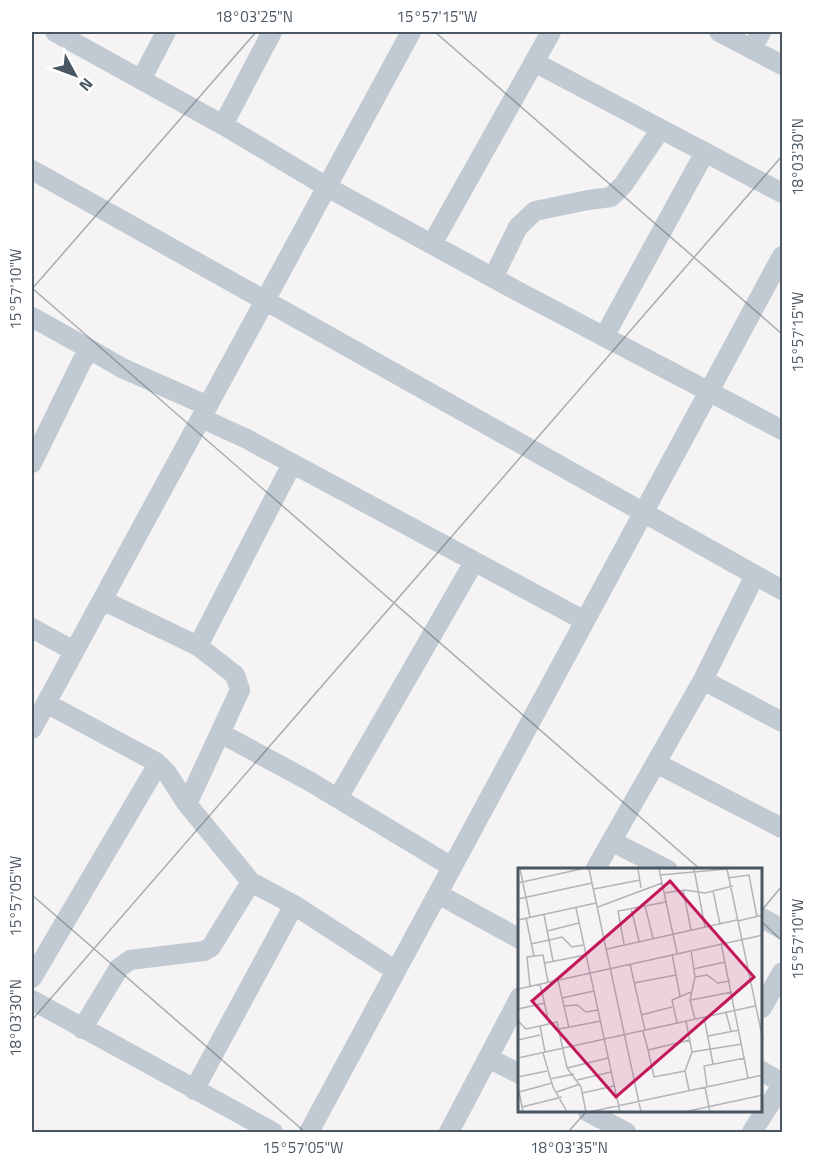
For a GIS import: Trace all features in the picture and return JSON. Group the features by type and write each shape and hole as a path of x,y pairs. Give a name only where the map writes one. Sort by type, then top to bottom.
{"street":[{"path":"141,80 166,32"},
{"path":"223,125 272,32"},
{"path":"32,729 411,32"},
{"path":"432,244 551,32"},
{"path":"719,32 783,65"},
{"path":"752,49 761,32"},
{"path":"61,33 327,187 493,278 783,430"},
{"path":"534,62 783,193"},
{"path":"493,278 518,226 535,211 611,197 623,184 661,129"},
{"path":"604,336 705,152"},
{"path":"32,170 783,590"},
{"path":"309,1132 783,256"},
{"path":"32,317 204,412 292,464 585,621"},
{"path":"32,463 82,361 91,350"},
{"path":"198,646 292,464"},
{"path":"338,798 474,562"},
{"path":"596,868 703,680 755,575"},
{"path":"102,600 198,646 235,675 240,690 187,804"},
{"path":"32,628 74,651"},
{"path":"703,680 783,722"},
{"path":"46,703 158,764 167,773 187,804 251,882 294,905 396,971"},
{"path":"220,733 338,798 452,867"},
{"path":"656,763 783,828"},
{"path":"32,978 158,764"},
{"path":"611,841 664,868"},
{"path":"82,1029 119,968 130,960 204,951 211,947 251,882"},
{"path":"438,894 518,938"},
{"path":"194,1090 294,905"},
{"path":"763,919 783,929"},
{"path":"763,1006 783,972"},
{"path":"32,1000 273,1132"},
{"path":"449,1132 518,1001"},
{"path":"488,1058 518,1073"},
{"path":"752,1132 783,1084 763,1072"},
{"path":"590,1113 627,1132"}]}
